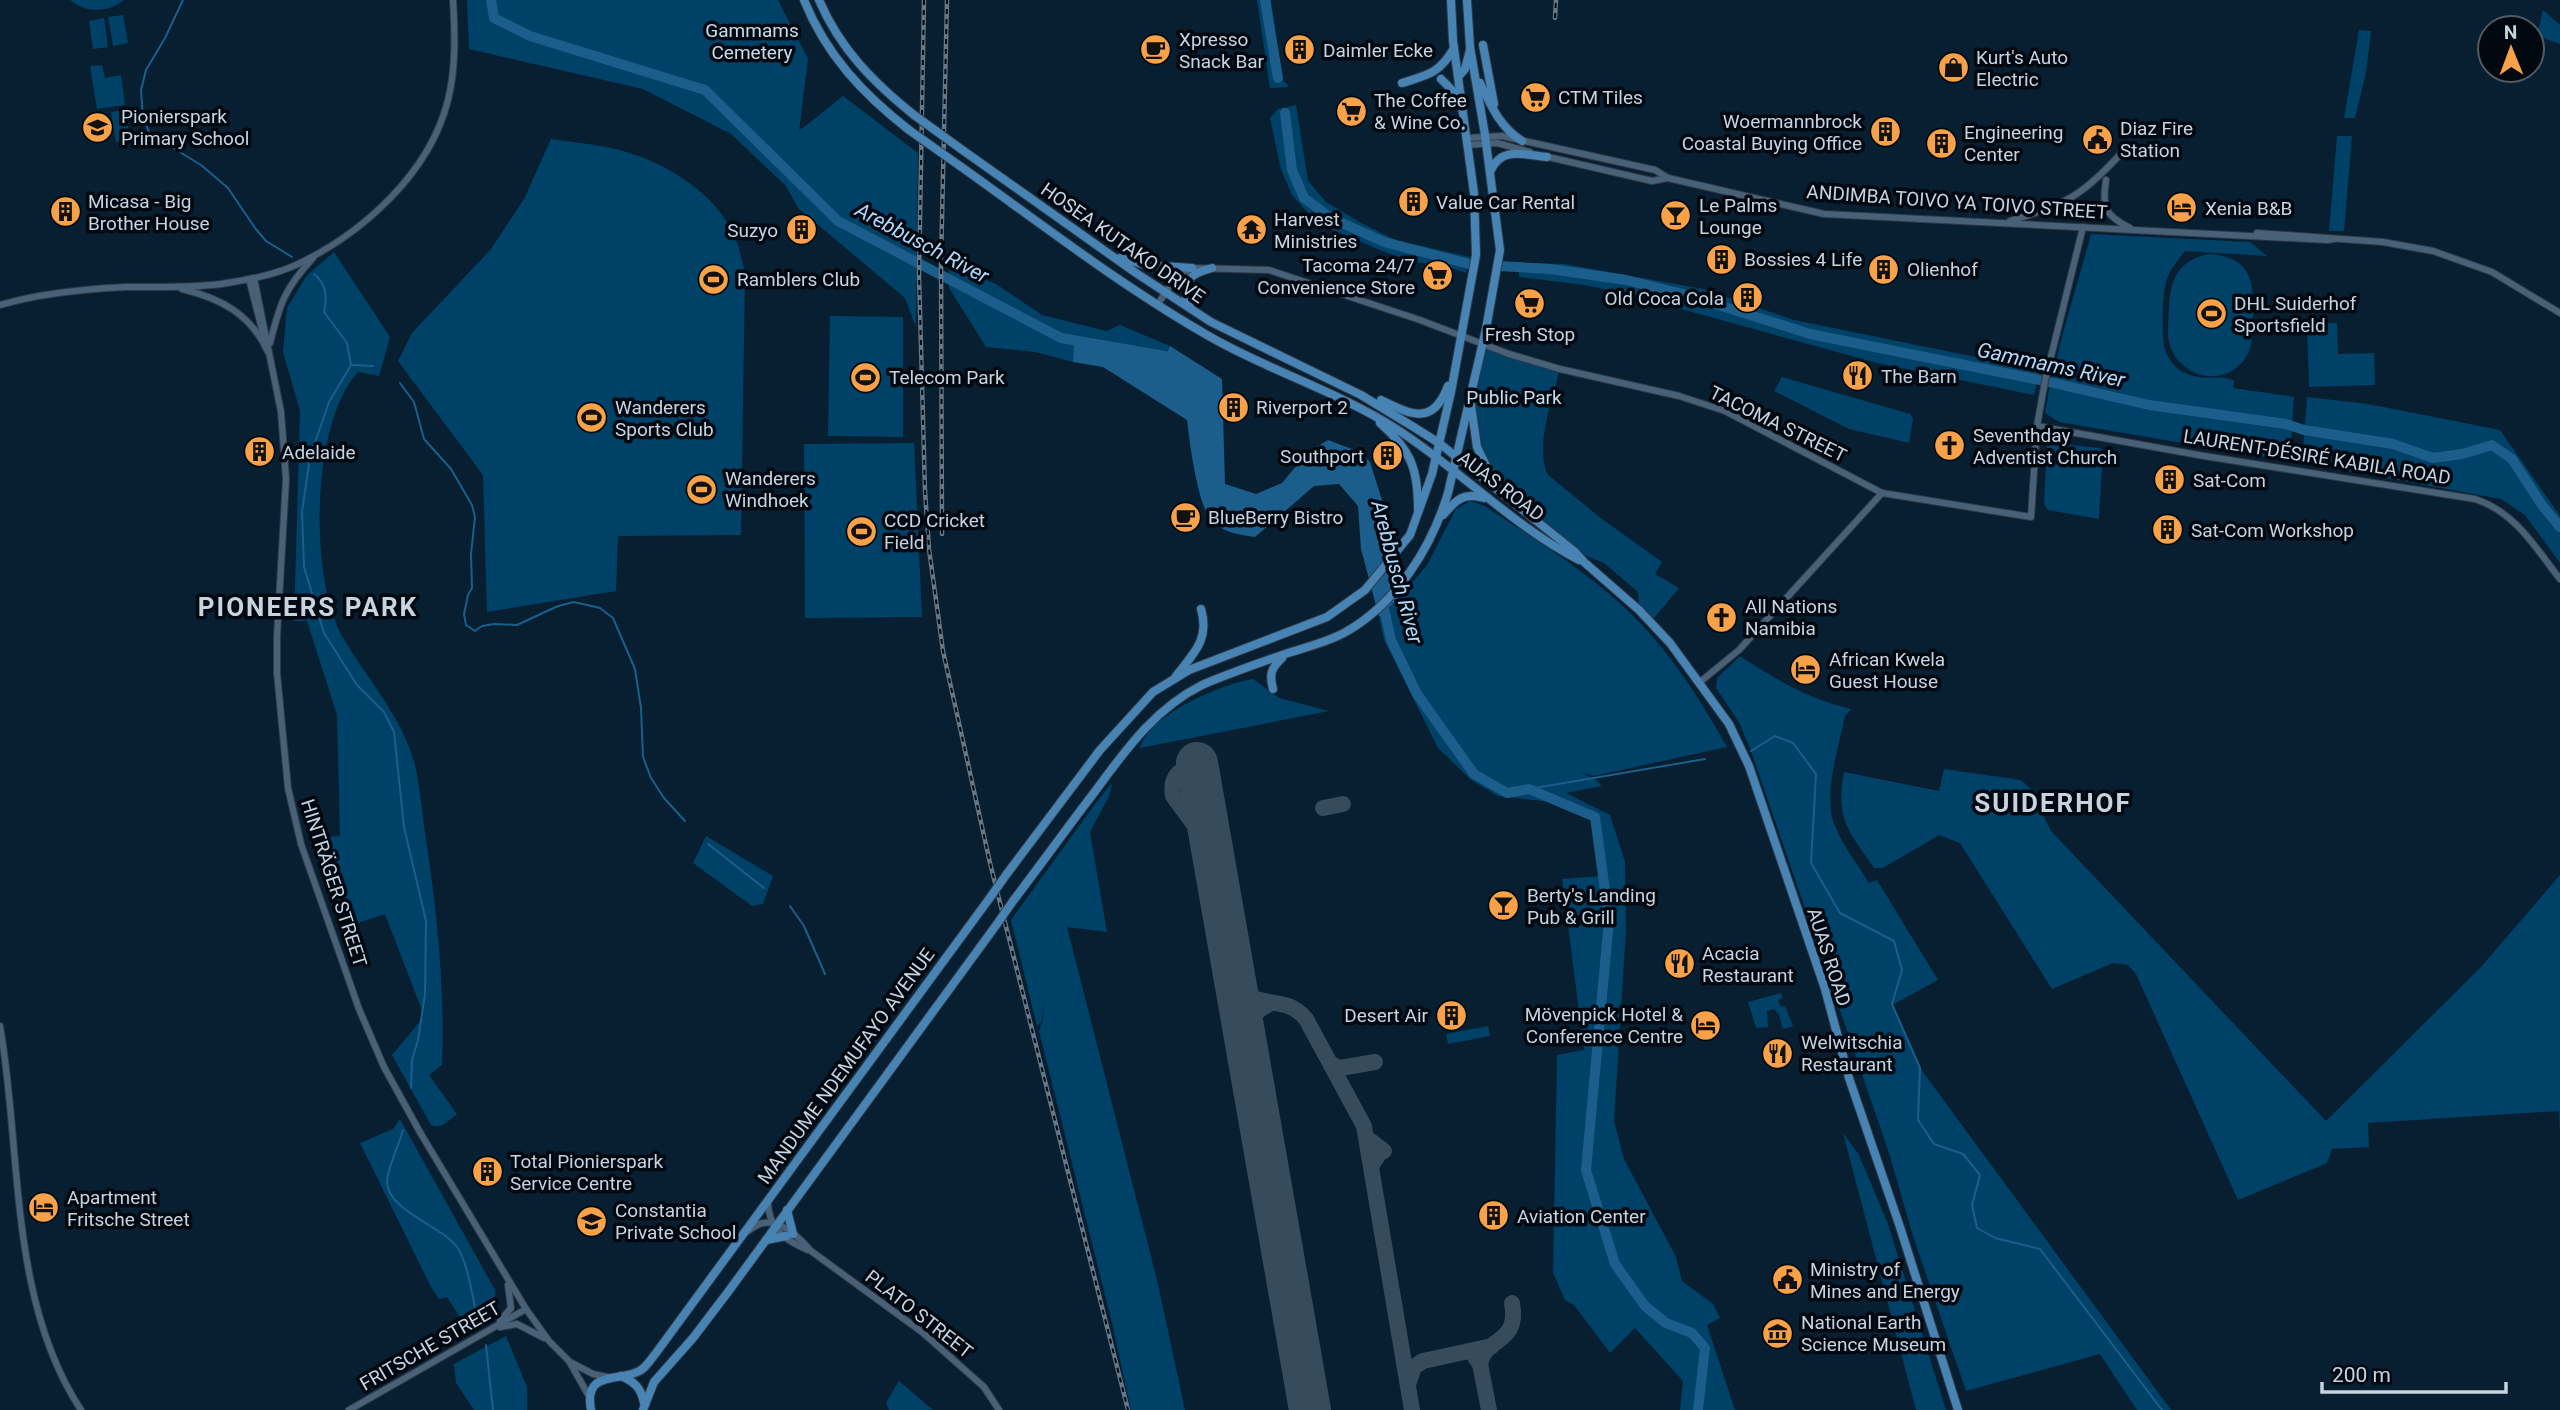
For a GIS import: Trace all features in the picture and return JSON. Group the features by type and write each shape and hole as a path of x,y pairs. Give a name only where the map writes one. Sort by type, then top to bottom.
{"main road":[{"name":"HOSEA KUTAKO DRIVE","path":"804,0 824,41 841,67 874,102 909,130 1158,304 1213,338 1399,430 1436,457"},
{"name":"HOSEA KUTAKO DRIVE","path":"819,0 838,38 879,87 961,149 1190,309 1237,337 1382,406 1455,456"},
{"path":"1174,678 1318,622 1365,590 1410,535 1418,517 1451,392 1476,255 1476,218 1454,48 1451,0"},
{"path":"1273,689 1270,679 1272,670 1287,654 1346,632 1373,612 1398,588 1422,554 1441,517 1482,343 1500,250 1486,139 1470,47 1467,0"},
{"path":"1483,45 1496,114"},
{"path":"1459,76 1465,69 1470,47"},
{"path":"1402,83 1438,70 1446,63 1454,48"},
{"path":"1476,74 1504,127 1522,141"},
{"path":"1441,79 1461,99"},
{"path":"1490,172 1496,161 1506,154 1547,156"},
{"path":"1110,254 1145,265 1192,268"},
{"path":"1190,309 1185,299 1185,286 1194,274 1212,268"},
{"path":"1317,373 1416,414 1432,411 1442,402 1454,372"},
{"path":"1472,388 1471,410 1477,447 1499,493"},
{"path":"1357,408 1378,421 1403,444 1415,468 1418,517"},
{"name":"AUAS ROAD","path":"1455,456 1574,551 1651,622 1700,682 1729,724 1767,814 1825,989 1849,1078 1895,1209 1958,1410"},
{"name":"AUAS ROAD","path":"1436,457 1490,499 1584,562"},
{"path":"1441,517 1459,498 1470,495 1490,499"},
{"path":"1174,678 1200,642 1205,625 1201,609"},
{"name":"MANDUME NDEMUFAYO AVENUE","path":"644,1406 654,1382 693,1338 1141,731 1164,709 1202,685 1287,654"},
{"name":"MANDUME NDEMUFAYO AVENUE","path":"607,1377 635,1373 646,1365 1006,875 1114,734 1153,692 1174,678"},
{"path":"766,1240 789,1235 787,1210"},
{"name":"MANDUME NDEMUFAYO AVENUE","path":"621,1376 633,1381 641,1390 644,1406"},
{"path":"591,1410 590,1398 596,1385 607,1377"}],"street":[{"path":"0,305 62,292 174,287 252,279 296,265 345,235 394,193 428,149 448,100 454,62 453,0"},
{"name":"ANDIMBA TOIVO YA TOIVO STREET","path":"1486,139 1652,181 1668,178"},
{"name":"ANDIMBA TOIVO YA TOIVO STREET","path":"1467,141 1522,141 1655,170 1668,178 1824,214 2398,244 2454,257 2492,272 2560,313"},
{"path":"2005,223 2049,209 2084,191 2124,150"},
{"path":"2106,180 2104,197 2107,212 2117,222 2132,229"},
{"path":"2037,426 2048,362 2083,227"},
{"path":"269,345 279,306 286,291 316,254"},
{"path":"1158,304 1175,278 1192,268"},
{"name":"TACOMA STREET","path":"1192,268 1269,270 1560,369 1679,396 1725,411 1882,493 2031,517 2037,426"},
{"name":"HINTRÄGER STREET","path":"252,279 270,356"},
{"name":"HINTRÄGER STREET","path":"252,279 281,412 286,479 276,673 288,788 296,827 359,1009 384,1067 526,1309 549,1341 569,1361 590,1398"},
{"path":"174,287 211,297 236,310 251,325 270,356"},
{"path":"2549,306 2560,307"},
{"name":"LAURENT-DÉSIRÉ KABILA ROAD","path":"2037,426 2204,456 2475,499 2501,510 2517,523 2560,579"},
{"path":"1700,682 1739,650 1882,493"},
{"path":"0,1026 11,1101 21,1226 39,1313 56,1361 80,1410"},
{"path":"768,1199 768,1214 774,1225"},
{"path":"744,1233 762,1223 774,1225"},
{"name":"PLATO STREET","path":"774,1225 922,1332 984,1387 999,1410"},
{"path":"482,1335 510,1312 512,1302 506,1276"},
{"name":"FRITSCHE STREET","path":"349,1410 526,1309"},
{"path":"482,1335 513,1324 549,1341"},
{"name":"HINTRÄGER STREET","path":"569,1361 593,1374 607,1377"}],"green space":[{"path":"70,0 124,0 97,10"},
{"name":"Gammams Cemetery","path":"467,0 778,0 808,59 799,131 843,96 918,153 916,327 905,298 798,208 786,186 731,134 643,89 469,49"},
{"path":"1257,0 1271,0 1282,79 1289,87 1270,88"},
{"path":"2543,10 2560,25 2560,44 2546,39 2546,14 2542,14"},
{"path":"123,15 128,43 113,46 108,17"},
{"path":"104,18 108,47 93,49 89,21"},
{"path":"2359,30 2371,31 2366,73 2355,118 2344,118"},
{"path":"102,65 105,78 121,75 125,105 97,109 90,66"},
{"path":"1296,105 1308,181 1326,202 1396,240 1470,257 1466,273 1443,265 1414,262 1317,223 1292,195 1281,170 1270,118 1278,109"},
{"path":"125,110 130,140 116,142 111,112"},
{"path":"2337,136 2352,136 2344,231 2329,231"},
{"name":"Wanderers Sports Club","path":"551,139 615,149 652,161 670,170 702,193 728,223 745,272 741,535 618,536 616,591 487,612 483,475 398,361 412,333 491,249 524,199"},
{"path":"2091,234 2250,242 2267,256 2185,251 2165,285 2164,343 2166,353 2174,365 2189,375 2228,379 2234,381 2233,388 2294,397 2290,461 2059,422 2045,413 2060,345"},
{"path":"334,252 390,337 379,376 358,372 342,396 331,426 320,501 324,577 331,610 342,636 402,730 417,773 441,978 442,1065 429,1075 457,1114 438,1126 431,1125 392,1055 422,1019 423,1013 385,914 346,927 315,838 340,836 337,715 307,621 294,621 300,411 283,352 287,308 307,275"},
{"name":"DHL Suiderhof Sportsfield","path":"2210,254 2224,256 2243,267 2251,284 2253,306 2252,341 2244,360 2234,370 2210,376 2188,369 2178,360 2168,337 2170,297 2177,274 2195,258"},
{"path":"1519,263 1565,264 1703,289 1794,320 2040,370 2034,395 1877,363 1620,292 1519,277"},
{"path":"949,265 996,284 1042,315 1106,331 1120,325 1170,346 1165,356 1074,340 1073,362 1035,352 986,347 949,288"},
{"name":"Telecom Park","path":"830,316 903,317 903,437 828,436"},
{"path":"2337,323 2338,354 2374,353 2375,385 2309,387 2307,324"},
{"name":"Public Park","path":"1482,343 1560,369 1544,437 1544,464 1548,475 1602,519 1662,562 1655,574 1679,588 1651,622 1639,610 1638,592 1604,563 1574,551 1499,493 1481,448 1472,388"},
{"path":"1782,377 1910,414 1913,418 1909,443 1849,429 1774,391"},
{"path":"2307,397 2368,404 2500,430 2560,516 2560,563 2525,515 2501,499 2310,464 2304,457 2303,449"},
{"name":"CCD Cricket Field","path":"914,443 922,617 805,618 804,444"},
{"path":"2050,443 2100,448 2103,452 2099,519 2048,510 2044,504 2047,445"},
{"path":"1470,501 1485,506 1557,554 1625,608 1655,639 1681,673 1727,747 1594,776 1580,772 1602,786 1566,793 1610,815 1625,862 1626,929 1614,1121 1624,1159 1676,1257 1682,1281 1713,1304 1720,1318 1707,1325 1735,1410 1680,1410 1683,1381 1635,1328 1610,1353 1574,1305 1565,1300 1553,1273 1557,1055 1584,1050 1562,879 1601,876 1594,819 1552,802 1498,796 1471,780 1438,748 1384,640 1379,617 1427,565 1456,509"},
{"path":"1740,656 1793,687 1821,700 1851,709 1845,716 1833,771 1831,814 1838,833 1869,883 1877,880 1938,980 1892,1005 1920,1068 2171,1410 2137,1410 2100,1354 1966,1391 1913,1236 1889,1153 1751,751 1739,722 1716,688 1717,678"},
{"path":"1253,679 1279,698 1329,711 1140,748 1146,735 1157,724 1188,703 1224,687"},
{"path":"1944,769 2021,780 2030,788 2051,831 2326,1121 2480,968 2560,875 2560,1134 2559,1111 2368,1123 2369,1147 2332,1149 2327,1163 2238,1200 2136,974 2128,965 2113,963 2052,989 1960,843 1939,835 1883,868 1874,868 1846,824 1841,802 1844,772 1939,791"},
{"path":"1112,783 1109,796 1090,832 1107,932 1067,927 1158,1284 1185,1410 1131,1410 1039,1031 1043,1019 1045,995 1042,1021 1037,1026 1011,920"},
{"path":"706,836 773,876 763,904 752,906 693,863"},
{"path":"1781,993 1783,998 1778,1000 1781,1007 1785,1006 1793,1026 1783,1029 1774,1009 1767,1011 1768,1027 1756,1028 1748,1002"},
{"path":"1488,1026 1490,1036 1448,1044 1446,1034"},
{"path":"400,1119 495,1290 492,1309 467,1328 447,1297 439,1299 431,1287 360,1143 393,1129"},
{"path":"1843,1133 1859,1155 1888,1224 1946,1410 1916,1410"},
{"path":"506,1336 527,1387 527,1410 474,1410 456,1383 454,1364"},
{"path":"899,1381 933,1410 889,1410 886,1403"}],"shaded area":[{"path":"1074,340 1165,356 1170,346 1222,379 1225,484 1256,494 1282,483 1308,452 1328,440 1357,451 1370,462 1386,513 1385,561 1399,598 1379,617 1361,549 1358,506 1339,484 1314,486 1255,537 1233,533 1218,526 1207,514 1203,503 1192,458 1187,420 1103,367 1073,362"}],"waterway":[{"path":"183,0 146,70 141,90 143,118 150,134 201,165 228,188 266,241 292,257"},
{"name":"Arebbusch River","path":"491,0 494,18 530,36 705,90 838,221 1061,338 1165,356 1171,362"},
{"name":"Gammams River","path":"1265,0 1278,78"},
{"name":"Gammams River","path":"1285,113 1292,170 1304,198 1331,218 1384,242 1469,264"},
{"name":"Gammams River","path":"1499,266 1550,269 1626,280 1687,295 1810,334 2045,381 2149,405 2286,424 2304,430 2393,444 2433,458 2462,454 2492,445 2512,459 2560,527"},
{"path":"314,274 325,292 324,312 347,343 351,365 329,402 310,457 302,512 304,567 324,633 357,685 384,712 394,732 404,827 426,921 425,994 412,1060 411,1088"},
{"path":"353,365 373,366"},
{"path":"400,383 414,402 424,439 451,469 472,505 475,517 471,554 472,588 464,614 466,625 475,631 482,626 494,624 517,625 558,606 574,602 600,608 613,618 635,669 641,708 643,757 651,778 664,798 685,821"},
{"name":"Arebbusch River","path":"1382,600 1391,640 1417,694 1474,774 1507,793 1529,789 1595,817 1609,920 1586,1170 1615,1264 1645,1306 1666,1323 1692,1333 1705,1348 1698,1410"},
{"path":"1751,751 1775,736 1793,743 1816,774 1811,863 1840,913 1894,941 1902,970 1892,1004 1920,1068 1918,1120 1934,1144 1963,1154 1980,1175 1972,1205 1977,1228 1995,1238 2040,1249 2162,1410"},
{"path":"1529,789 1705,759"},
{"path":"708,844 764,888"},
{"path":"790,906 804,926 825,974"},
{"path":"403,1130 388,1176 389,1192 405,1209 450,1239 457,1247 467,1272 478,1321"},
{"path":"486,1345 493,1410"}],"taxiway":[{"path":"1198,770 1186,769 1177,774 1173,784 1173,796 1212,849"},
{"path":"1323,808 1343,804"},
{"path":"1235,978 1250,996 1297,1010 1306,1019 1364,1126 1412,1410"},
{"path":"1246,1035 1254,1015 1272,1003"},
{"path":"1331,1064 1340,1068 1375,1062"},
{"path":"1367,1138 1384,1151 1371,1166"},
{"path":"1480,1364 1483,1355 1511,1326 1512,1303"},
{"path":"1409,1382 1414,1367 1423,1361 1492,1346"},
{"path":"1475,1357 1480,1364 1489,1410"}],"runway":[{"path":"1197,763 1310,1410"}],"railway":[{"path":"924,0 919,275 925,491 929,549 943,651 990,863 1128,1410"},
{"path":"942,534 941,264 947,0"},
{"path":"1555,18 1556,0"}],"place":[{"name":"Xpresso Snack Bar","path":"1156,50"},
{"name":"Daimler Ecke","path":"1300,50"},
{"name":"Kurt's Auto Electric","path":"1953,68"},
{"name":"CTM Tiles","path":"1535,97"},
{"name":"The Coffee & Wine Co.","path":"1351,111"},
{"name":"Pionierspark Primary School","path":"98,127"},
{"name":"Woermannbrock Coastal Buying Office","path":"1885,132"},
{"name":"Diaz Fire Station","path":"2097,139"},
{"name":"Engineering Center","path":"1941,143"},
{"name":"Value Car Rental","path":"1413,202"},
{"name":"Xenia B&B","path":"2182,208"},
{"name":"Micasa - Big Brother House","path":"65,212"},
{"name":"Le Palms Lounge","path":"1676,216"},
{"name":"Suzyo","path":"801,230"},
{"name":"Harvest Ministries","path":"1251,230"},
{"name":"Bossies 4 Life","path":"1721,259"},
{"name":"Olienhof","path":"1884,269"},
{"name":"Tacoma 24/7 Convenience Store","path":"1438,276"},
{"name":"Ramblers Club","path":"714,279"},
{"name":"Old Coca Cola","path":"1747,298"},
{"name":"Fresh Stop","path":"1530,303"},
{"name":"DHL Suiderhof Sportsfield","path":"2211,314"},
{"name":"The Barn","path":"1858,376"},
{"name":"Telecom Park","path":"866,377"},
{"name":"Riverport 2","path":"1233,407"},
{"name":"Wanderers Sports Club","path":"592,418"},
{"name":"Seventhday Adventist Church","path":"1950,446"},
{"name":"Adelaide","path":"259,452"},
{"name":"Southport","path":"1387,456"},
{"name":"Sat-Com","path":"2170,480"},
{"name":"Wanderers Windhoek","path":"702,489"},
{"name":"BlueBerry Bistro","path":"1185,517"},
{"name":"Sat-Com Workshop","path":"2168,530"},
{"name":"CCD Cricket Field","path":"861,531"},
{"name":"All Nations Namibia","path":"1722,617"},
{"name":"African Kwela Guest House","path":"1806,670"},
{"name":"Berty's Landing Pub & Grill","path":"1504,906"},
{"name":"Acacia Restaurant","path":"1679,964"},
{"name":"Desert Air","path":"1451,1015"},
{"name":"Mövenpick Hotel & Conference Centre","path":"1706,1025"},
{"name":"Welwitschia Restaurant","path":"1778,1053"},
{"name":"Total Pionierspark Service Centre","path":"487,1172"},
{"name":"Apartment Fritsche Street","path":"44,1208"},
{"name":"Aviation Center","path":"1494,1216"},
{"name":"Constantia Private School","path":"592,1221"},
{"name":"Ministry of Mines and Energy","path":"1787,1280"},
{"name":"National Earth Science Museum","path":"1778,1333"}],"district":[{"name":"PIONEERS PARK","path":"308,607"},
{"name":"SUIDERHOF","path":"2053,803"}]}
